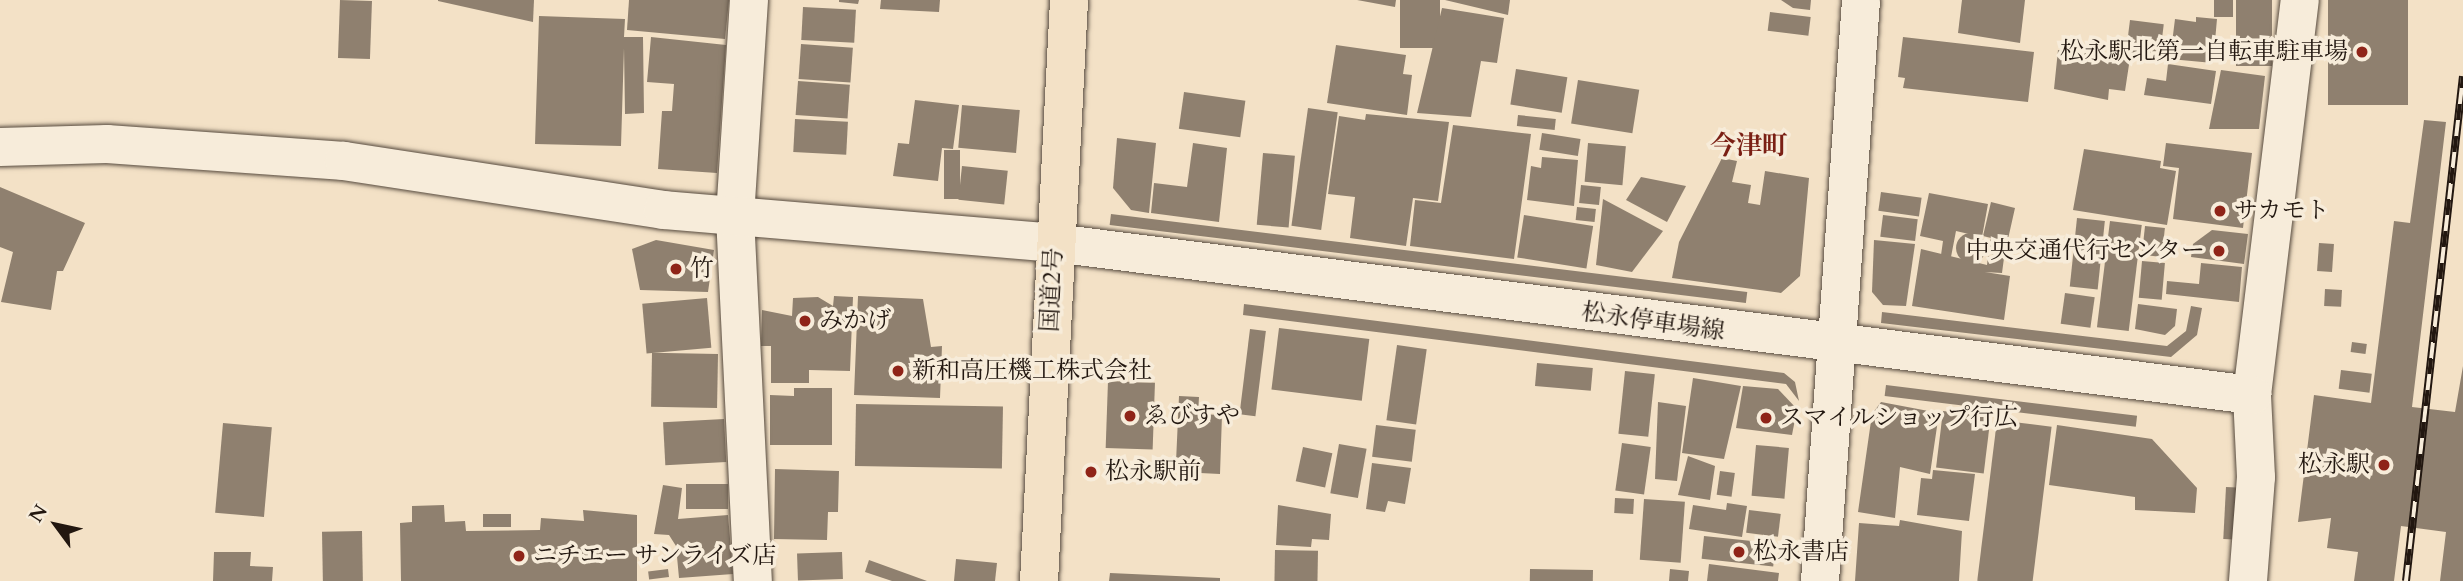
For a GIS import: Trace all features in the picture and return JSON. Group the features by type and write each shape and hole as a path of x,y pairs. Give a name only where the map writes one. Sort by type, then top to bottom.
{"highway":[{"name":"国道2号","path":"1039,581 1069,0"}],"street":[{"path":"749,0 735,216 753,581"},
{"path":"1820,581 1833,346 1861,0"},
{"path":"2248,581 2256,477 2252,395 2300,0"},
{"name":"松永停車場線","path":"0,147 107,144 344,161 735,216 1055,243 1833,346 2252,395"}],"building":[{"path":"340,0 372,1 370,59 338,58"},
{"path":"534,0 533,22 438,1"},
{"path":"629,0 729,0 725,39 627,30"},
{"path":"839,0 859,0 858,4"},
{"path":"881,0 940,0 939,12 880,9"},
{"path":"1357,0 1396,0 1395,7"},
{"path":"1400,0 1440,0 1440,48 1400,48"},
{"path":"1445,0 1510,0 1508,15"},
{"path":"1781,0 1811,0 1810,10 1793,8"},
{"path":"1962,0 2025,0 2020,43 1958,33"},
{"path":"2214,0 2233,0 2233,17 2214,17"},
{"path":"2236,0 2272,0 2272,66 2236,66"},
{"name":"松永駅北第一自転車駐車場","path":"2328,0 2408,0 2408,105 2328,105"},
{"path":"803,7 856,10 854,43 801,40"},
{"path":"1442,8 1504,18 1497,63 1481,61 1471,117 1417,113"},
{"path":"1770,12 1811,17 1808,36 1768,31"},
{"path":"539,16 625,19 624,37 643,37 644,113 625,114 624,48 621,146 535,144"},
{"path":"2196,17 2217,19 2213,63 2170,59 2175,19 2196,22"},
{"path":"2130,20 2164,24 2159,59 2126,55"},
{"path":"651,37 726,45 717,173 658,169 662,111 672,111 674,84 647,82"},
{"path":"1903,37 2034,52 2028,102 1903,88 1905,78 1898,77"},
{"path":"801,44 853,48 850,83 799,79"},
{"path":"1336,45 1406,55 1403,74 1412,75 1407,115 1327,103"},
{"path":"2058,50 2130,58 2125,91 2109,89 2108,100 2054,89"},
{"path":"2168,64 2216,71 2211,104 2144,95 2147,78 2166,81"},
{"path":"1516,69 1567,77 1562,113 1510,105"},
{"path":"2221,70 2265,76 2259,129 2209,129"},
{"path":"1578,80 1639,90 1632,133 1571,123"},
{"path":"798,81 850,85 848,119 796,115"},
{"path":"1184,92 1245,101 1240,137 1179,129"},
{"path":"915,100 959,105 953,149 942,148 938,181 893,176 898,143 909,144"},
{"path":"962,105 1020,110 1016,153 958,148"},
{"path":"1308,108 1338,112 1321,230 1291,226"},
{"path":"1366,114 1449,122 1438,201 1413,198 1406,246 1350,238 1355,197 1328,194 1339,116 1365,120"},
{"path":"1518,115 1556,119 1555,130 1517,126"},
{"path":"795,119 848,122 846,155 793,152"},
{"path":"2424,120 2446,122 2412,407 2455,412 2463,366 2463,581 2440,581 2446,532 2401,526 2394,581 2354,581 2358,552 2327,548 2331,518 2298,522 2314,395 2371,403 2394,221 2410,223"},
{"path":"1453,125 1531,134 1514,259 1410,246 1415,200 1441,203"},
{"path":"1542,133 1581,139 1578,156 1539,150"},
{"path":"1117,138 1156,143 1149,213 1131,210 1113,188"},
{"path":"1193,143 1227,148 1219,222 1151,213 1154,183 1187,187"},
{"path":"1588,143 1626,146 1622,185 1585,182"},
{"path":"2166,143 2252,153 2243,228 2173,219 2179,168 2163,166"},
{"path":"2084,149 2161,161 2160,168 2176,171 2167,225 2073,210"},
{"path":"944,150 960,150 960,199 944,199"},
{"path":"1263,153 1295,156 1289,228 1257,225"},
{"path":"1542,157 1578,160 1574,206 1527,200 1531,166 1541,168"},
{"path":"1722,158 1737,161 1732,182 1751,185 1748,203 1760,205 1765,171 1809,178 1800,276 1781,293 1672,278 1679,242"},
{"path":"962,166 1008,171 1004,205 958,200"},
{"path":"1641,177 1686,186 1667,222 1626,200"},
{"path":"1581,185 1601,187 1599,205 1579,203"},
{"path":"0,187 85,223 63,271 57,271 51,310 1,302 13,252 0,247"},
{"path":"1881,192 1922,198 1919,217 1878,211"},
{"path":"1929,193 1988,204 1982,237 1956,231 1951,257 1941,255 1943,241 1920,236"},
{"path":"1603,199 1663,231 1632,272 1596,265"},
{"path":"1991,202 2015,208 2004,257 1987,253 1991,238 1983,236"},
{"path":"1577,207 1596,209 1595,222 1576,220"},
{"path":"1111,214 1747,292 1746,303 1110,225"},
{"path":"1524,215 1593,226 1586,268 1517,257"},
{"path":"1883,215 1918,219 1915,241 1880,237"},
{"path":"2077,218 2105,221 2098,290 2070,287"},
{"path":"2110,221 2142,225 2129,331 2097,327"},
{"path":"2145,226 2165,228 2162,257 2142,255"},
{"path":"2212,230 2248,234 2244,264 2191,257 2193,244"},
{"path":"1971,233 1982,237 1986,248 1982,259 1971,263 1960,259 1956,248 1960,237"},
{"path":"656,240 714,250 708,292 640,290 632,249"},
{"path":"1874,240 1915,244 1906,306 1883,305 1872,292"},
{"path":"2319,243 2334,244 2332,272 2317,271"},
{"path":"1921,249 1987,265 1988,256 2004,258 2002,273 1985,272 2010,276 2004,320 1912,306"},
{"path":"2142,261 2165,263 2162,300 2139,298"},
{"path":"2201,263 2242,267 2239,302 2166,294 2167,281 2199,284"},
{"path":"2325,289 2342,290 2341,307 2324,306"},
{"path":"2065,293 2095,297 2090,328 2061,324"},
{"path":"834,296 853,297 850,371 809,370 809,383 771,383 771,346 761,346 762,310 792,316 793,298 818,297 833,306"},
{"name":"新和高圧機工株式会社","path":"858,296 923,299 931,347 942,346 940,398 854,395"},
{"path":"707,298 711,348 647,353 642,304"},
{"path":"1244,304 1784,373 1795,382 1799,401 1786,384 1243,315"},
{"path":"2138,304 2177,309 2175,326 2165,335 2135,329"},
{"path":"2191,306 2202,308 2197,335 2171,357 1881,323 1882,312 2167,346 2186,331"},
{"path":"1279,328 1369,339 1362,401 1271,390"},
{"path":"1250,329 1266,331 1255,416 1240,414"},
{"path":"2352,342 2367,344 2365,354 2351,352"},
{"path":"1397,345 1427,349 1416,424 1386,420"},
{"path":"652,353 718,354 717,408 651,407"},
{"path":"1537,363 1593,368 1591,391 1535,386"},
{"path":"2341,370 2372,374 2369,393 2339,389"},
{"path":"1625,371 1655,374 1648,437 1618,434"},
{"path":"1693,378 1741,386 1724,459 1682,453"},
{"name":"ゑびすや","path":"1108,381 1155,383 1153,450 1106,448"},
{"path":"1886,385 2137,416 2136,427 1885,396"},
{"name":"スマイルショップ行広","path":"1743,386 1778,389 1797,409 1792,435 1736,428"},
{"path":"794,388 832,388 832,445 770,445 770,395 794,396"},
{"path":"1179,396 1199,397 1198,414 1222,415 1220,474 1200,473 1200,463 1176,462"},
{"path":"1658,402 1686,406 1677,481 1655,479"},
{"path":"1881,402 1939,413 1930,474 1900,467 1895,518 1858,512 1872,414"},
{"path":"856,404 1003,407 1002,469 855,466"},
{"path":"1943,411 1991,417 1984,473 1936,468"},
{"path":"724,419 726,462 665,465 663,422"},
{"path":"1997,420 2052,427 2033,581 1977,581"},
{"path":"223,423 272,427 264,517 215,513"},
{"path":"1376,425 1416,430 1412,462 1372,457"},
{"path":"2057,425 2152,439 2197,488 2195,513 2135,510 2135,497 2049,485"},
{"path":"1622,443 1651,447 1644,495 1615,491"},
{"path":"1339,444 1367,449 1358,498 1330,493"},
{"path":"1756,445 1789,448 1784,499 1752,496"},
{"path":"1303,447 1332,453 1325,487 1296,481"},
{"path":"1688,456 1715,466 1710,500 1678,495"},
{"path":"1372,463 1411,468 1405,504 1388,501 1385,512 1366,509"},
{"path":"775,469 839,471 838,512 828,512 827,540 774,539"},
{"path":"1933,470 1975,474 1969,521 1917,515 1921,478 1932,479"},
{"path":"1720,471 1735,473 1732,497 1717,495"},
{"path":"686,484 728,484 728,509 686,509"},
{"path":"663,485 682,488 678,519 728,515 733,574 679,578 676,546 669,535 654,534"},
{"path":"2226,487 2247,488 2244,540 2223,539"},
{"path":"1615,498 1634,499 1633,514 1614,513"},
{"path":"1644,499 1685,502 1681,563 1640,560"},
{"path":"1727,503 1747,506 1742,537 1689,529 1693,505 1726,510"},
{"name":"ニチエー サンライズ店","path":"444,505 445,522 465,521 466,531 540,530 541,518 584,521 583,510 637,515 637,581 401,581 400,523 412,522 412,506"},
{"path":"1278,505 1331,514 1329,540 1312,539 1311,547 1276,545"},
{"path":"1749,510 1781,514 1778,537 1746,533"},
{"path":"483,514 511,514 511,527 483,527"},
{"path":"1900,520 1962,531 1959,581 1855,581 1859,523 1899,526"},
{"path":"362,531 363,581 323,581 322,532"},
{"path":"1704,536 1776,544 1773,566 1702,559"},
{"path":"1275,550 1318,551 1317,581 1274,581"},
{"path":"214,552 251,552 250,566 273,567 272,581 213,581"},
{"path":"842,552 843,579 798,581 797,554"},
{"path":"956,559 997,563 995,581 954,581"},
{"path":"869,560 927,581 892,581 865,572"},
{"path":"1709,564 1779,573 1778,581 1707,581"},
{"path":"668,569 669,577 649,579 648,571"},
{"path":"1530,569 1593,570 1593,581 1530,581"},
{"path":"1670,569 1689,571 1688,581 1669,581"},
{"path":"1110,573 1220,578 1220,581 1109,581"}],"railway":[{"path":"2406,581 2463,76"}],"place":[{"name":"松永駅北第一自転車駐車場","path":"2362,52"},
{"name":"サカモト","path":"2220,211"},
{"name":"中央交通代行センター","path":"2219,251"},
{"name":"竹","path":"676,269"},
{"name":"みかげ","path":"805,321"},
{"name":"新和高圧機工株式会社","path":"898,371"},
{"name":"ゑびすや","path":"1130,416"},
{"name":"スマイルショップ行広","path":"1766,418"},
{"name":"松永駅","path":"2384,465"},
{"name":"松永駅前","path":"1091,472"},
{"name":"松永書店","path":"1739,552"},
{"name":"ニチエー サンライズ店","path":"519,556"}],"district":[{"name":"今津町","path":"1749,146"}]}
